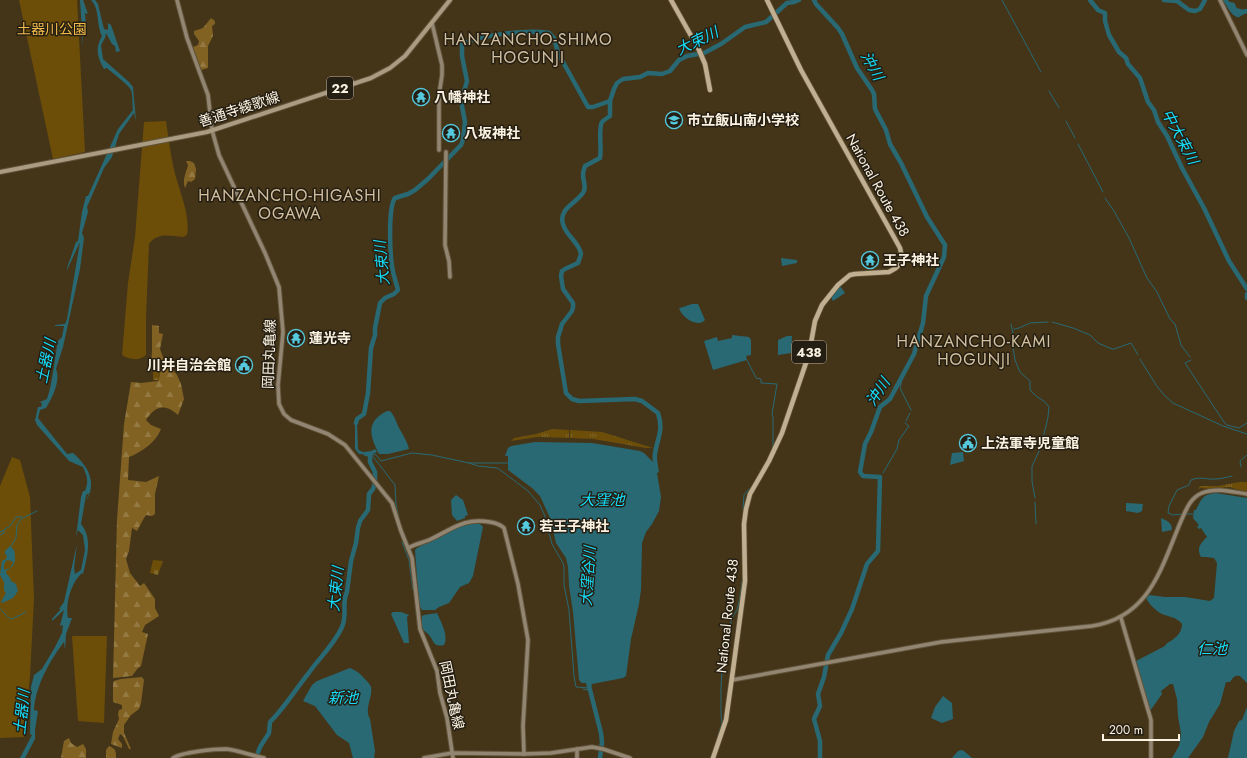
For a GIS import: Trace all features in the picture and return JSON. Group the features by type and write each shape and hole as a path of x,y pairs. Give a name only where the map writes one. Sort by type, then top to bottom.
{"highway":[{"path":"671,0 699,50 710,90"},
{"name":"National Route 438","path":"713,758 726,720 732,680 745,581 744,524 747,503 755,484 769,461 782,433 809,354 817,316 826,300 846,278 855,274 889,272 898,266 902,257 900,248 792,53 767,0"}],"main road":[{"name":"善通寺綾歌線","path":"0,172 212,130 371,78 390,68 405,56 450,0"}],"street":[{"name":"岡田丸亀線","path":"177,0 188,38 208,95 212,130 219,155 279,287 283,332 278,391 279,404 281,409 291,420 328,434 345,445 392,503 413,561 420,629 438,671 440,693 447,718 453,758"},
{"path":"1221,1 1247,55"},
{"path":"432,23 442,66 439,95 439,150"},
{"path":"446,152 445,245 449,261 450,277"},
{"path":"732,680 941,642 1104,625 1121,618 1135,608 1151,589 1191,501 1198,495 1207,491 1217,490 1247,494"},
{"path":"408,548 429,540 447,530 474,521 482,520 499,523 504,528 518,584 528,640 523,726 524,754"},
{"path":"1121,618 1151,720 1151,758"},
{"path":"424,758 452,753 551,753 589,747 601,748 630,758"},
{"path":"173,758 178,755 227,749 264,758"},
{"path":"577,749 577,758"}],"green space":[{"name":"土器川公園","path":"19,0 77,0 85,152 53,159"},
{"path":"211,18 215,21 215,24 212,26 213,36 208,46 208,68 201,70 193,47 198,45 199,41 194,34 194,31 203,28"},
{"path":"166,121 173,165 187,218 187,235 183,237 160,236 152,240 149,244 146,355 138,359 131,359 122,355 128,283 135,237 144,122"},
{"path":"186,161 194,163 196,169 195,179 191,182 188,181 185,188 184,179 188,165"},
{"path":"152,325 159,326 159,333 163,334 160,349 164,360 177,375 181,384 184,399 178,415 169,409 160,408 149,415 146,420 151,425 161,429 159,434 148,446 129,457 128,480 146,482 159,476 155,494 155,514 152,516 146,515 137,531 132,528 129,551 126,559 130,573 140,586 144,583 155,599 155,608 159,616 145,625 142,632 148,634 141,666 132,676 113,678 117,520 124,424 131,382 141,383 158,381 160,375 158,370 152,371 151,365"},
{"path":"159,370 159,380 153,380 153,372"},
{"path":"552,429 569,430 569,438 537,437 511,441 514,438"},
{"path":"570,430 602,432 653,448 593,439 570,438"},
{"path":"12,457 20,460 30,497 34,599 30,676 24,737 0,738 0,486"},
{"path":"1247,482 1247,492 1229,487 1198,489 1200,486 1218,486"},
{"path":"153,560 163,561 158,575 150,573"},
{"path":"72,636 107,636 104,723 78,721"},
{"path":"142,677 144,680 139,709 131,715 124,725 124,733 131,749 129,749 123,736 120,734 118,739 122,744 122,748 111,744 113,732 119,719 119,710 122,709 122,705 113,702 113,683 114,681 121,679"},
{"path":"69,738 71,743 77,747 83,744 86,749 86,758 61,758 64,741"},
{"path":"109,746 115,750 116,758 106,758 106,750"}],"water":[{"path":"80,0 83,0 88,14 85,13 86,26 83,30 83,47"},
{"path":"91,0 95,0 98,4 104,29 108,30 108,23 111,25 120,51 116,52 115,46 112,44 106,33 101,45 103,59 133,87 136,121 134,113 119,134 112,157 104,168 87,207 88,212 82,233 84,238 80,269 63,347 56,369 57,384 46,408 40,410 38,418 67,454 73,453 83,463 89,474 91,487 89,494 86,501 89,493 86,495 81,524 87,536 88,548 83,574 82,573 78,577 75,582 68,600 68,618 72,618 66,634 65,650 64,642 49,665 40,683 34,710 38,711 35,739 25,758 20,758 32,735 30,734 31,687 34,675 42,669 62,633 63,625 60,626 64,610 52,621 52,619 61,609 59,609 64,602 77,544 74,568 75,574 81,570 85,550 83,535 78,530 76,537 81,497 87,484 86,473 83,467 69,461 37,425 35,420 38,407 41,407 42,404 40,402 47,399 58,341 62,337 64,326 55,325 65,324 67,319 80,242 67,270 67,268 76,242 78,241 86,196 88,196 118,129 133,110 130,88 107,68 104,69 100,60 98,45 102,36 96,8"},
{"path":"781,258 797,260 797,263 782,266"},
{"path":"840,286 845,293 833,301 831,297"},
{"path":"692,304 698,304 705,320 698,323 690,321 683,315 679,308"},
{"path":"732,335 749,337 751,340 751,355 746,356 747,360 713,370 704,341 717,337 718,341 732,338"},
{"path":"787,336 792,336 791,353 778,355 778,340"},
{"path":"387,411 390,411 393,415 409,449 388,454 379,454 373,441 371,430 375,420"},
{"path":"358,417 358,449 362,452 366,452 375,449 377,452 371,455 359,454 355,449 355,421"},
{"name":"大窪池","path":"535,442 592,443 640,451 653,462 657,461 659,472 657,473 661,497 659,511 646,532 642,543 641,590 631,639 626,676 623,678 592,684 591,687 588,687 587,683 582,683 579,680 573,612 566,558 556,543 550,518 540,496 508,470 508,456 505,456 508,448 511,446"},
{"path":"963,452 964,461 950,465 952,453"},
{"name":"仁池","path":"1216,493 1247,498 1247,683 1240,676 1234,677 1230,682 1226,682 1220,704 1209,722 1203,737 1188,758 1172,758 1179,746 1181,734 1177,699 1173,684 1170,684 1161,691 1162,694 1150,711 1136,661 1165,646 1175,638 1181,631 1182,624 1175,619 1157,611 1146,598 1149,595 1185,597 1210,601 1214,598 1217,563 1214,558 1201,557 1199,548 1207,537 1201,528 1199,529 1197,527 1199,525 1193,518 1194,510 1196,510 1203,498"},
{"path":"456,495 463,500 468,515 457,521 452,515 451,500"},
{"path":"1126,503 1143,504 1142,511 1138,513 1126,511"},
{"path":"1161,518 1170,523 1172,530 1162,532"},
{"path":"470,523 476,523 482,525 483,527 473,576 469,583 460,587 449,603 435,610 422,610 419,605 415,550 448,531"},
{"path":"10,546 14,550 15,557 13,565 12,567 6,571 6,573 11,581 16,584 18,591 13,598 2,603 1,602 6,593 4,590 4,582 0,575 2,561 6,559 7,556 5,551","holes":["7,560 12,561 13,563 10,568 4,570 4,564"]},
{"path":"393,612 401,612 409,615 407,617 409,643 404,643 391,614"},
{"path":"437,613 446,637 444,645 440,646 435,644 422,627 422,616"},
{"name":"新池","path":"350,668 360,674 371,687 368,715 375,751 374,758 353,758 349,743 337,735 315,706 303,701 312,685 317,681"},
{"path":"943,696 952,703 953,719 942,723 931,718 935,707"},
{"path":"1247,707 1247,758 1228,758 1234,731 1239,721 1242,720"},
{"path":"961,750 972,758 952,758 958,751"}],"waterway":[{"name":"大窪谷川","path":"655,467 655,454 660,430 660,419 658,413 642,401 635,399 579,401 572,399 566,393 558,337 562,324 572,311 573,303 563,289 561,276 562,271 578,263 581,254 578,246 567,232 563,224 563,214 584,191 585,187 583,175 585,166 600,158 601,125 602,122 610,116 610,101 617,83 623,79 640,77 648,73 662,74 670,71 679,60 687,56 704,53 721,44 745,27 766,22 787,3 799,0"},
{"name":"沖川","path":"814,0 842,34 857,68 872,90 874,94 875,109 886,130 890,144 901,163 927,217 945,245 944,257 926,296 923,323 914,354 890,399 880,407 865,444 860,472 863,476 880,477 878,551 867,564 852,609 841,633 828,655 824,677 818,694 820,706 814,719 820,741 820,758"},
{"path":"1002,0 1041,72"},
{"name":"中大束川","path":"1090,0 1098,10 1105,13 1105,21 1109,35 1119,52 1126,58 1128,64 1140,78 1148,102 1154,110 1158,122 1167,136 1182,168 1204,208 1229,261 1247,289"},
{"path":"1164,0 1177,1 1189,10 1195,11 1200,9 1205,0"},
{"path":"1225,0 1232,11 1236,14 1238,15 1247,11"},
{"path":"1229,4 1233,5 1235,10 1243,12"},
{"name":"大束川","path":"356,423 357,419 364,414 368,393 371,348 375,335 380,303 398,290 392,269 390,220 393,203 395,198 415,190 428,179 461,145 463,140 465,122 462,99 467,81 462,56 462,44 481,38 517,32 549,33 554,38 558,53 588,107 593,107 610,101"},
{"path":"1049,91 1059,108"},
{"path":"1066,121 1075,138"},
{"path":"1078,144 1103,192"},
{"path":"1105,198 1129,238 1147,278 1157,292 1170,319 1175,324 1181,345 1190,357"},
{"path":"1014,329 1030,323 1048,322"},
{"path":"1052,322 1090,335 1098,343 1112,349 1131,343 1138,355"},
{"path":"1011,324 1014,338 1013,348 1015,360 1020,372 1030,381 1030,390 1049,407 1041,447 1032,466 1032,481 1035,498"},
{"path":"1140,359 1156,385 1173,403 1223,426 1247,434"},
{"path":"747,360 756,378 761,379 761,383 777,384 772,414 773,447"},
{"path":"1191,360 1185,363 1224,422 1227,425 1239,428 1247,423"},
{"path":"899,379 902,379 900,388 911,410"},
{"path":"906,421 910,413"},
{"path":"883,473 897,449 899,440 909,426 905,423"},
{"path":"372,454 376,455 381,461 412,453 432,455 469,463 508,463"},
{"name":"大束川","path":"256,758 260,747 269,733 270,722 331,646 339,634 344,622 345,596 347,592 351,561 358,528 360,521 368,510 369,494 375,483 375,472 370,462 370,454 366,454"},
{"path":"371,454 395,485 396,504 400,524"},
{"path":"1241,467 1240,461 1247,455"},
{"path":"469,463 478,466 497,468 528,491 540,505 552,544 564,567 564,585 569,610 576,687 589,688"},
{"path":"1183,514 1173,515 1168,513 1169,506 1177,490 1189,485 1191,480 1194,479 1218,479 1232,476"},
{"path":"743,509 744,495 749,489"},
{"path":"1035,502 1036,524"},
{"path":"10,548 16,538 17,525 21,519 37,511"},
{"path":"1187,514 1193,514"},
{"path":"0,535 4,533 4,530 11,525 16,517 22,517"},
{"path":"0,532 4,530"},
{"path":"402,542 409,560 413,590"},
{"path":"717,739 722,723 721,687 723,655 732,618 737,610 743,577"},
{"path":"0,609 12,619 26,612"},
{"name":"大窪谷川","path":"588,682 601,733 602,742 600,758"},
{"name":"大窪谷川","path":"583,689 588,690 589,688"}],"place":[{"name":"八幡神社","path":"421,97"},
{"name":"市立飯山南小学校","path":"674,120"},
{"name":"八坂神社","path":"451,133"},
{"name":"王子神社","path":"870,260"},
{"name":"蓮光寺","path":"296,338"},
{"name":"川井自治会館","path":"244,365"},
{"name":"上法軍寺児童館","path":"968,443"},
{"name":"若王子神社","path":"526,526"}],"district":[{"name":"HANZANCHO-SHIMO HOGUNJI","path":"528,48"},
{"name":"HANZANCHO-HIGASHI OGAWA","path":"290,204"},
{"name":"HANZANCHO-KAMI HOGUNJI","path":"974,350"}],"water label":[{"name":"土器川","path":"46,361"},
{"name":"土器川","path":"22,712"}]}
